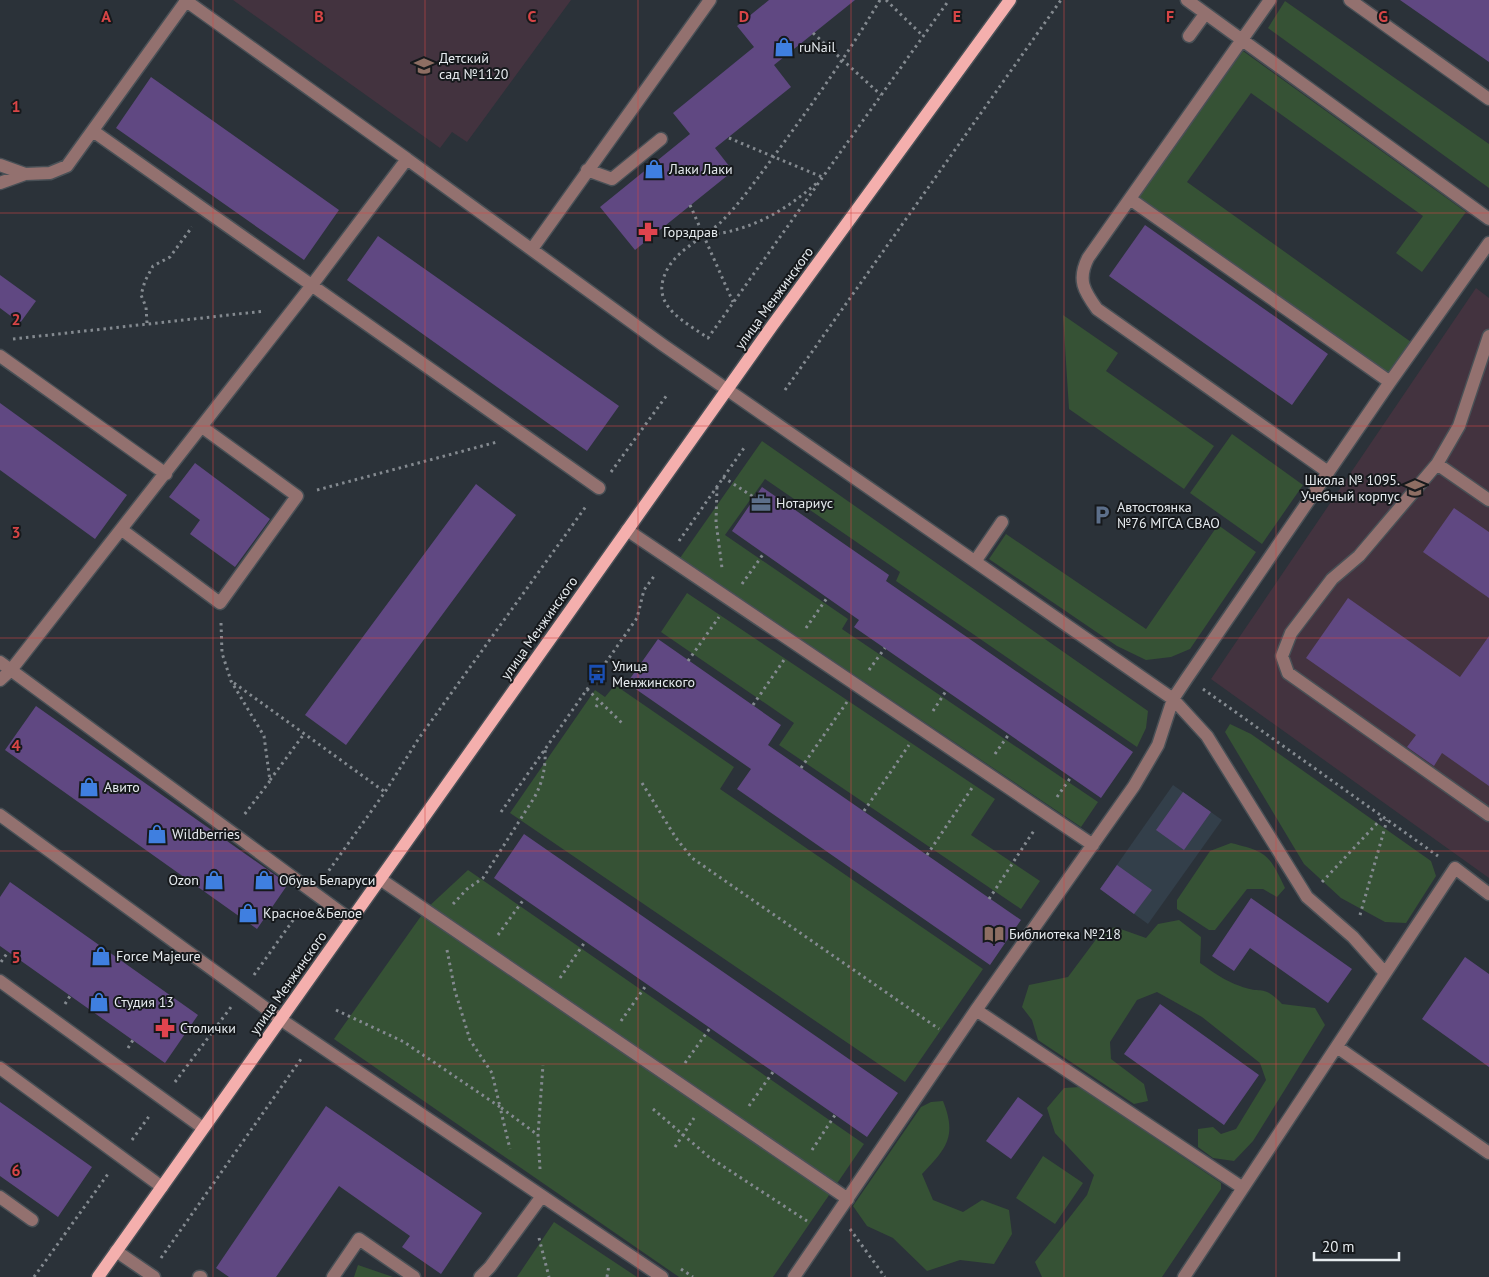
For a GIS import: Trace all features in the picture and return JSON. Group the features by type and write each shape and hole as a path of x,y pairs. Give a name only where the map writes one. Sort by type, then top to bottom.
{"main road":[{"name":"улица Менжинского","path":"98,1277 727,389 1010,0"}],"street":[{"path":"0,183 25,174 50,173 67,166 185,0 663,345 976,560 1174,699 1207,736 1307,897 1354,937 1384,973"},
{"path":"532,249 710,0"},
{"path":"1187,0 1489,219"},
{"path":"1270,0 1083,268 1083,289 1097,309 1328,472"},
{"path":"1350,0 1489,99"},
{"path":"1189,36 1206,14"},
{"path":"93,131 599,488"},
{"path":"587,170 612,179 661,139"},
{"path":"0,680 11,670 166,474 295,308 407,159"},
{"path":"0,165 25,174"},
{"path":"1130,199 1390,382"},
{"path":"794,1277 976,1010 1134,786 1158,745 1174,699 1187,678 1390,382 1489,243"},
{"path":"1489,336 1459,426 1438,464 1359,556 1332,578 1291,633 1282,656 1288,673 1489,815"},
{"path":"0,356 166,474"},
{"path":"122,530 220,603 297,496 202,427"},
{"path":"1438,464 1489,500"},
{"path":"976,560 1002,522"},
{"path":"627,530 1093,845"},
{"path":"0,662 351,920"},
{"path":"0,815 280,1019 662,1277"},
{"path":"1184,1277 1455,868 1489,894"},
{"path":"380,879 848,1200"},
{"path":"0,981 203,1128"},
{"path":"976,1010 1243,1188"},
{"path":"1337,1046 1489,1153"},
{"path":"0,1068 162,1186"},
{"path":"480,1277 490,1267 542,1196"},
{"path":"0,1197 32,1220"},
{"path":"333,1277 359,1239 414,1277"},
{"path":"116,1251 151,1276"}],"path":[{"path":"880,0 842,62 773,157 720,222 671,261 662,280 662,299 671,311 708,338 949,0"},
{"path":"886,0 923,36"},
{"path":"785,390 1061,0"},
{"path":"814,33 842,62 881,95"},
{"path":"728,138 822,178"},
{"path":"702,236 742,230 766,220 802,195 822,178"},
{"path":"690,205 702,236 733,302"},
{"path":"147,322 146,307 141,295 145,281 153,266 170,257 205,210"},
{"path":"10,339 147,322 295,308"},
{"path":"34,1277 162,1098 242,992 385,792 420,738 667,395"},
{"path":"297,496 524,435"},
{"path":"501,812 637,618 644,590 744,448"},
{"path":"724,477 755,498"},
{"path":"717,486 717,531 722,567 730,600"},
{"path":"688,661 764,554"},
{"path":"753,705 827,598"},
{"path":"220,603 222,654 231,681 264,736 270,781"},
{"path":"1187,678 1455,868"},
{"path":"231,681 385,792"},
{"path":"801,768 858,686"},
{"path":"587,689 624,725"},
{"path":"596,707 599,702"},
{"path":"864,812 921,729"},
{"path":"232,832 304,734"},
{"path":"927,855 1008,734"},
{"path":"989,898 1070,777"},
{"path":"642,783 676,838 692,858 956,1040"},
{"path":"1307,897 1385,818"},
{"path":"1354,937 1385,818"},
{"path":"486,952 524,899"},
{"path":"548,995 585,942"},
{"path":"0,963 8,952"},
{"path":"609,1037 647,984"},
{"path":"336,1010 404,1042 500,1107 510,1152"},
{"path":"674,1080 710,1028"},
{"path":"151,1276 303,1056"},
{"path":"542,1196 538,1135 543,1065"},
{"path":"738,1124 773,1072"},
{"path":"675,1147 705,1102"},
{"path":"652,1110 710,1157 824,1233"},
{"path":"800,1167 836,1115"},
{"path":"838,1213 885,1277"},
{"path":"538,1235 549,1277"}],"shaded area":[{"name":"Детский сад №1120","path":"233,0 571,0 467,142 452,132 440,148"},
{"name":"Школа № 1095. Учебный корпус","path":"1476,288 1489,298 1489,878 1211,679"},
{"path":"1173,785 1222,820 1148,924 1100,889"}],"green space":[{"path":"1285,1 1489,144 1489,188 1268,28"},
{"path":"1243,51 1466,212 1422,272 1396,253 1423,216 1251,93 1187,182 1411,342 1389,374 1139,197"},
{"path":"1063,315 1118,353 1106,371 1214,446 1184,489 1069,409"},
{"path":"1232,434 1303,485 1262,544 1190,493"},
{"path":"762,441 1148,711 1146,728 1137,747 896,581 900,572 765,479 725,535 848,619 842,629 1098,802 1081,827 680,558"},
{"path":"1218,525 1256,552 1190,649 1171,657 1146,660 1117,646 989,559 1006,534 1146,629"},
{"path":"687,593 995,799 971,835 1040,881 1021,909 779,745 794,723 661,632"},
{"path":"615,685 734,767 720,789 983,969 905,1082 510,813 595,690 605,697"},
{"path":"1230,724 1251,734 1431,861 1436,876 1406,923 1385,922 1341,898 1304,864 1225,732"},
{"path":"1231,843 1252,849 1266,856 1275,868 1285,888 1277,897 1263,889 1247,889 1215,930 1209,930 1177,909 1177,900 1210,851"},
{"path":"468,870 864,1144 773,1277 679,1277 334,1039 426,909"},
{"path":"1179,920 1201,937 1200,963 1235,984 1266,991 1282,1004 1315,1008 1325,1025 1253,1141 1234,1161 1213,1158 1198,1147 1198,1129 1213,1127 1221,1134 1236,1129 1266,1080 1260,1063 1202,1017 1157,992 1137,1000 1110,1042 1111,1059 1144,1084 1148,1101 1134,1104 1038,1040 1032,1020 1022,1007 1029,985 1068,977 1100,934 1115,927 1146,938 1158,924"},
{"path":"1080,1087 1221,1183 1221,1189 1162,1277 1042,1277 1035,1262 1087,1195 1094,1175 1055,1133 1047,1108 1064,1088"},
{"path":"943,1101 949,1124 947,1141 938,1157 922,1174 933,1200 963,1212 982,1200 1009,1210 1012,1234 994,1264 960,1260 927,1271 893,1238 867,1226 853,1206 921,1107 931,1102"},
{"path":"1043,1156 1083,1183 1055,1224 1016,1198"},
{"path":"554,1222 637,1277 517,1277"},
{"path":"358,1265 393,1277 354,1277"}],"building":[{"path":"769,0 855,0 774,65 791,87 715,148 733,171 635,250 600,207 690,134 673,113 754,47 737,26"},
{"path":"1400,0 1489,0 1489,62"},
{"path":"151,77 339,210 304,260 116,128"},
{"path":"1145,225 1328,354 1292,405 1109,276"},
{"path":"378,236 619,406 587,451 347,280"},
{"path":"0,275 36,301 20,323 0,308"},
{"path":"0,403 127,495 95,539 0,470"},
{"path":"195,463 270,519 235,567 190,534 200,520 169,497"},
{"path":"476,484 516,515 346,745 305,715"},
{"path":"762,487 889,575 886,581 1133,752 1101,798 854,627 859,620 732,531"},
{"path":"1454,508 1489,532 1489,598 1423,552"},
{"path":"1348,598 1460,677 1489,636 1489,786 1442,753 1434,766 1407,747 1416,735 1306,658"},
{"path":"658,639 781,725 768,745 1021,920 990,965 737,789 751,769 627,683"},
{"path":"36,706 288,884 257,929 5,750"},
{"path":"1183,792 1211,812 1184,850 1156,830"},
{"path":"524,834 898,1093 867,1137 494,878"},
{"path":"1117,865 1152,890 1134,914 1100,889"},
{"path":"10,882 198,1015 165,1063 0,946 0,897"},
{"path":"1251,898 1352,969 1328,1003 1250,948 1234,971 1212,956"},
{"path":"1465,957 1489,974 1489,1067 1422,1019"},
{"path":"1160,1004 1259,1075 1224,1125 1124,1054"},
{"path":"1018,1097 1043,1115 1011,1159 986,1141"},
{"path":"0,1102 92,1167 58,1217 0,1176"},
{"path":"326,1106 482,1213 441,1274 402,1247 410,1236 339,1186 276,1277 229,1277 216,1268"}],"place":[{"name":"ruNail","path":"784,47"},
{"name":"Детский сад №1120","path":"424,66"},
{"name":"Лаки Лаки","path":"654,169"},
{"name":"Горздрав","path":"648,232"},
{"name":"Школа № 1095. Учебный корпус","path":"1415,488"},
{"name":"Нотариус","path":"761,503"},
{"name":"Автостоянка №76 МГСА СВАО","path":"1102,515"},
{"name":"Улица Менжинского","path":"597,674"},
{"name":"Авито","path":"89,787"},
{"name":"Wildberries","path":"157,834"},
{"name":"Ozon","path":"214,880"},
{"name":"Обувь Беларуси","path":"264,880"},
{"name":"Красное&Белое","path":"248,913"},
{"name":"Библиотека №218","path":"994,934"},
{"name":"Force Majeure","path":"101,956"},
{"name":"Студия 13","path":"99,1002"},
{"name":"Столички","path":"165,1028"}]}
